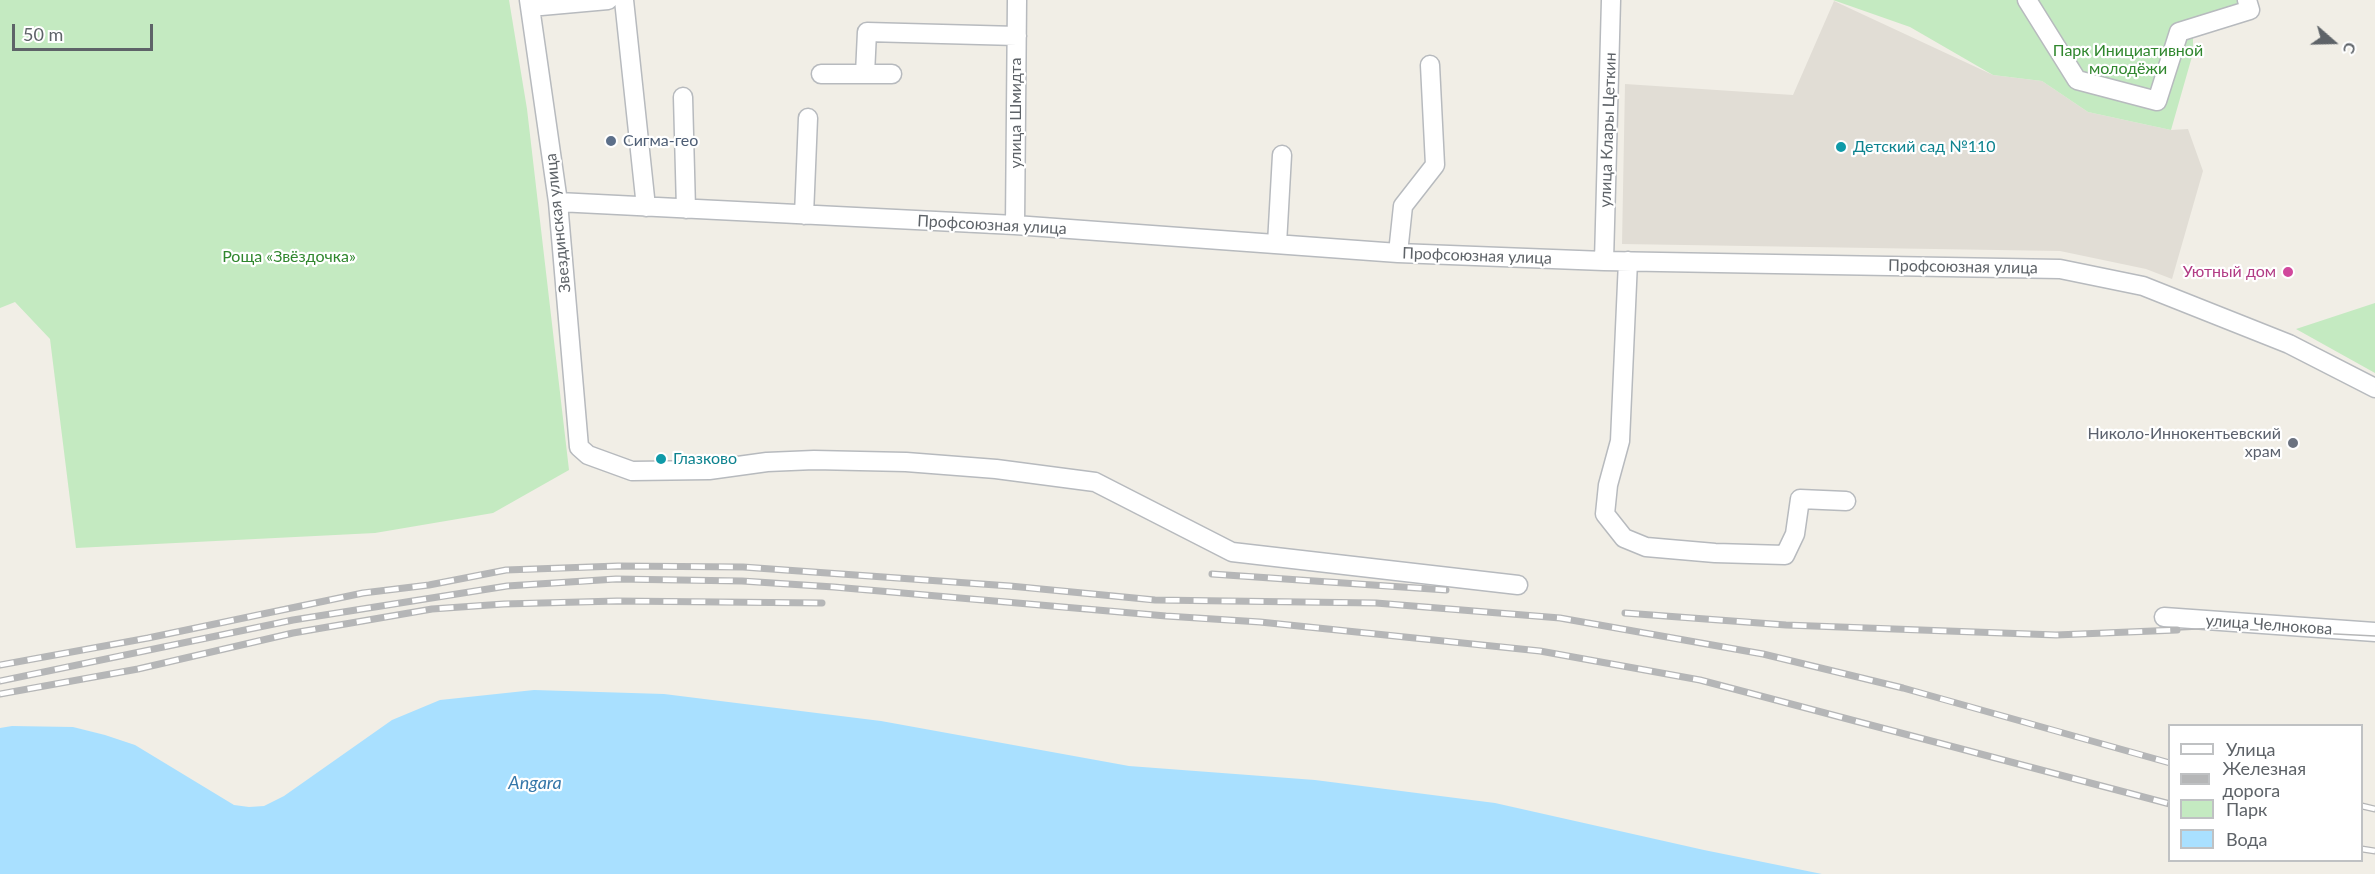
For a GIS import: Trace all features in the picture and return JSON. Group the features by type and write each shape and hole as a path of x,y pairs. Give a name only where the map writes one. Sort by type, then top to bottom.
{"street":[{"path":"530,4 608,0"},
{"path":"624,0 646,207"},
{"name":"улица Шмидта","path":"1015,225 1017,0"},
{"name":"улица Клары Цеткин","path":"1604,261 1611,0"},
{"path":"2026,0 2077,80 2157,101 2179,32 2250,10 2247,0"},
{"name":"Звездинская улица","path":"530,4 558,202 579,447 588,455 632,471 709,470 766,462 814,460 894,462 996,469 1095,482 1232,552 1518,585"},
{"path":"865,74 867,32 1017,36"},
{"path":"1398,253 1403,206 1435,165 1430,65"},
{"path":"821,74 892,74"},
{"path":"683,98 686,208"},
{"path":"804,215 808,118"},
{"path":"1277,244 1282,155"},
{"name":"Профсоюзная улица","path":"558,202 1015,225 1398,253 1604,261 2060,269 2143,286 2289,344 2375,388"},
{"path":"1628,261 1620,441 1608,485 1605,514 1624,538 1646,547 1715,553 1785,555 1795,534 1800,499 1846,501"},
{"name":"улица Челнокова","path":"2164,617 2375,632"}],"shaded area":[{"path":"1834,1 1993,75 2042,81 2088,112 2171,130 2188,129 2203,171 2172,279 2146,269 2060,251 1622,244 1625,84 1793,95"}],"green space":[{"name":"Роща «Звёздочка»","path":"0,0 509,0 527,109 569,470 493,513 375,533 76,548 50,339 15,302 0,308"},
{"name":"Парк Инициативной молодёжи","path":"1833,0 2254,0 2259,14 2193,36 2193,53 2171,130 2088,112 2042,81 1993,75 1910,27"},
{"path":"2375,303 2375,373 2296,329"}],"water":[{"name":"Angara","path":"534,690 664,694 881,721 1129,766 1315,780 1495,803 1822,874 0,874 0,728 12,726 73,727 105,735 135,745 234,805 264,806 284,796 392,720 440,700"}],"tram line":[{"path":"2177,630 2217,628 2375,636"}],"railway":[{"path":"0,665 148,638 363,593 429,585 506,570 618,566 743,567 1010,586 1155,600 1376,603 1560,618 1763,654 1903,688 2168,762"},
{"path":"1212,574 1446,590"},
{"path":"0,681 293,620 507,586 616,579 742,581 1260,622 1540,651 1700,680 2168,803"},
{"path":"0,694 138,669 293,633 432,609 504,604 617,601 822,603"},
{"path":"1625,613 1786,625 2056,635 2177,630"},
{"path":"2363,806 2375,809"},
{"path":"2363,849 2375,851"}],"place":[{"name":"Сигма-гео","path":"611,141"},
{"name":"Детский сад №110","path":"1841,147"},
{"name":"Уютный дом","path":"2288,272"},
{"name":"Николо-Иннокентьевский храм","path":"2293,443"},
{"name":"Глазково","path":"661,459"}]}
